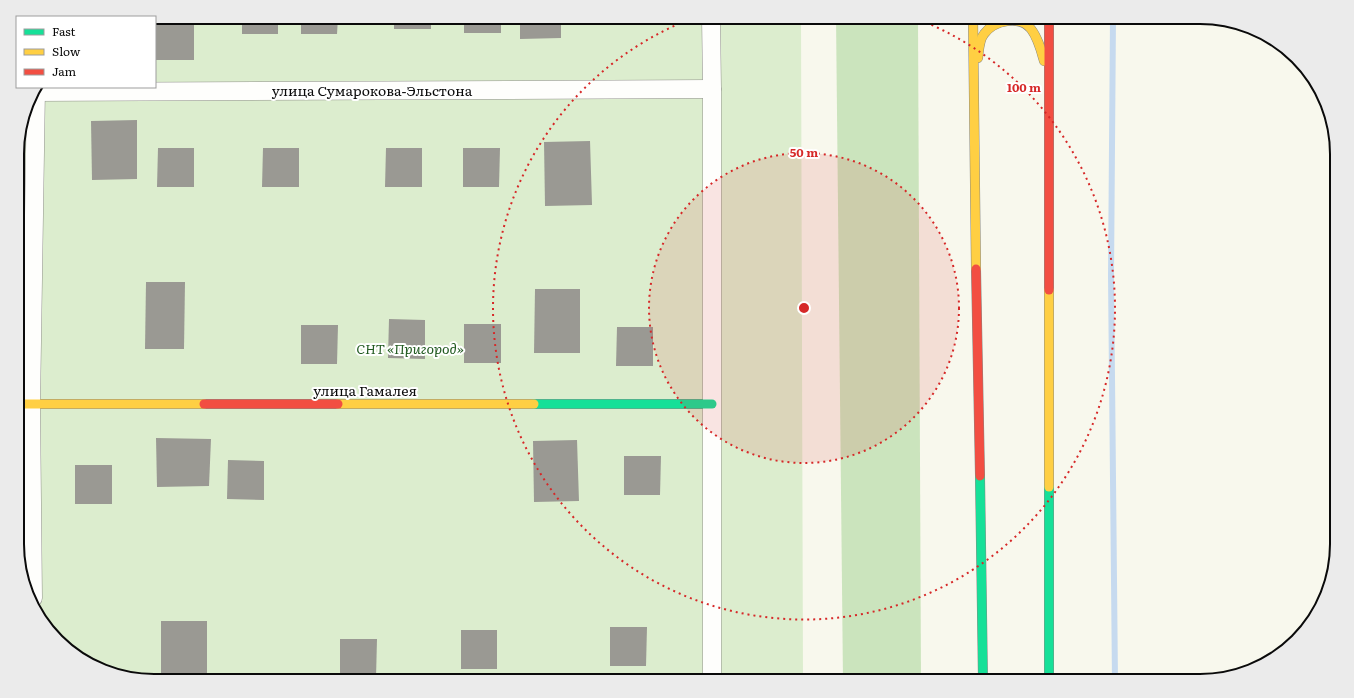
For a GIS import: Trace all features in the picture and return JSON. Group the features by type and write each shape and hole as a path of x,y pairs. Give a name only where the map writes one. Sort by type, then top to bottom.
{"main road":[{"path":"973,24 983,674"},
{"path":"973,78 984,35 992,26 997,24"},
{"path":"1025,24 1031,29 1038,44 1048,76"},
{"path":"1049,24 1050,674"},
{"name":"улица Гамалея","path":"24,404 712,404"}],"street":[{"path":"711,24 712,674"},
{"name":"улица Сумарокова-Эльстона","path":"41,91 712,89"},
{"path":"33,590 24,404 34,105"}],"green space":[{"name":"СНТ «Пригород»","path":"156,24 801,24 803,674 154,674 120,670 97,661 68,642 41,609 34,594 28,578 24,544 24,145 28,120 39,94 156,88"},
{"path":"836,24 918,24 921,674 843,674"}],"building":[{"path":"156,24 194,24 194,60 156,60"},
{"path":"242,24 278,24 278,34 242,34"},
{"path":"301,24 338,24 337,34 301,34"},
{"path":"394,24 431,24 431,29 394,29"},
{"path":"464,24 501,24 501,33 464,33"},
{"path":"520,24 561,24 561,38 520,39"},
{"path":"137,120 137,179 92,180 91,121"},
{"path":"590,141 592,205 545,206 544,142"},
{"path":"158,148 194,148 194,187 157,187"},
{"path":"263,148 299,148 299,187 262,187"},
{"path":"386,148 422,148 422,187 385,187"},
{"path":"463,148 500,148 499,187 463,187"},
{"path":"146,282 185,282 184,349 145,349"},
{"path":"535,289 580,289 580,353 534,353"},
{"path":"389,319 425,320 425,359 388,358"},
{"path":"464,324 501,324 501,363 464,363"},
{"path":"301,325 338,325 337,364 301,364"},
{"path":"617,327 653,327 653,366 616,366"},
{"path":"156,438 211,439 209,486 157,487"},
{"path":"577,440 579,501 534,502 533,441"},
{"path":"624,456 661,456 660,495 624,495"},
{"path":"228,460 264,461 264,500 227,499"},
{"path":"75,465 112,465 112,504 75,504"},
{"path":"161,621 207,621 207,674 161,674"},
{"path":"610,627 647,627 646,666 610,666"},
{"path":"461,630 497,630 497,669 461,669"},
{"path":"340,639 377,639 376,674 340,674"}],"waterway":[{"path":"1113,24 1111,276 1115,674"}],"traffic: fast":[{"path":"534,404 712,404"},
{"path":"980,476 983,674"},
{"path":"1049,487 1049,674"}],"traffic: slow":[{"path":"973,24 976,269"},
{"path":"978,58 981,39 988,29 997,24"},
{"path":"1024,24 1031,29 1037,40 1044,61"},
{"path":"1049,290 1049,487"},
{"path":"24,404 204,404"},
{"path":"338,404 534,404"}],"traffic: jam":[{"path":"1049,24 1049,290"},
{"path":"976,269 980,476"},
{"path":"204,404 338,404"}]}
